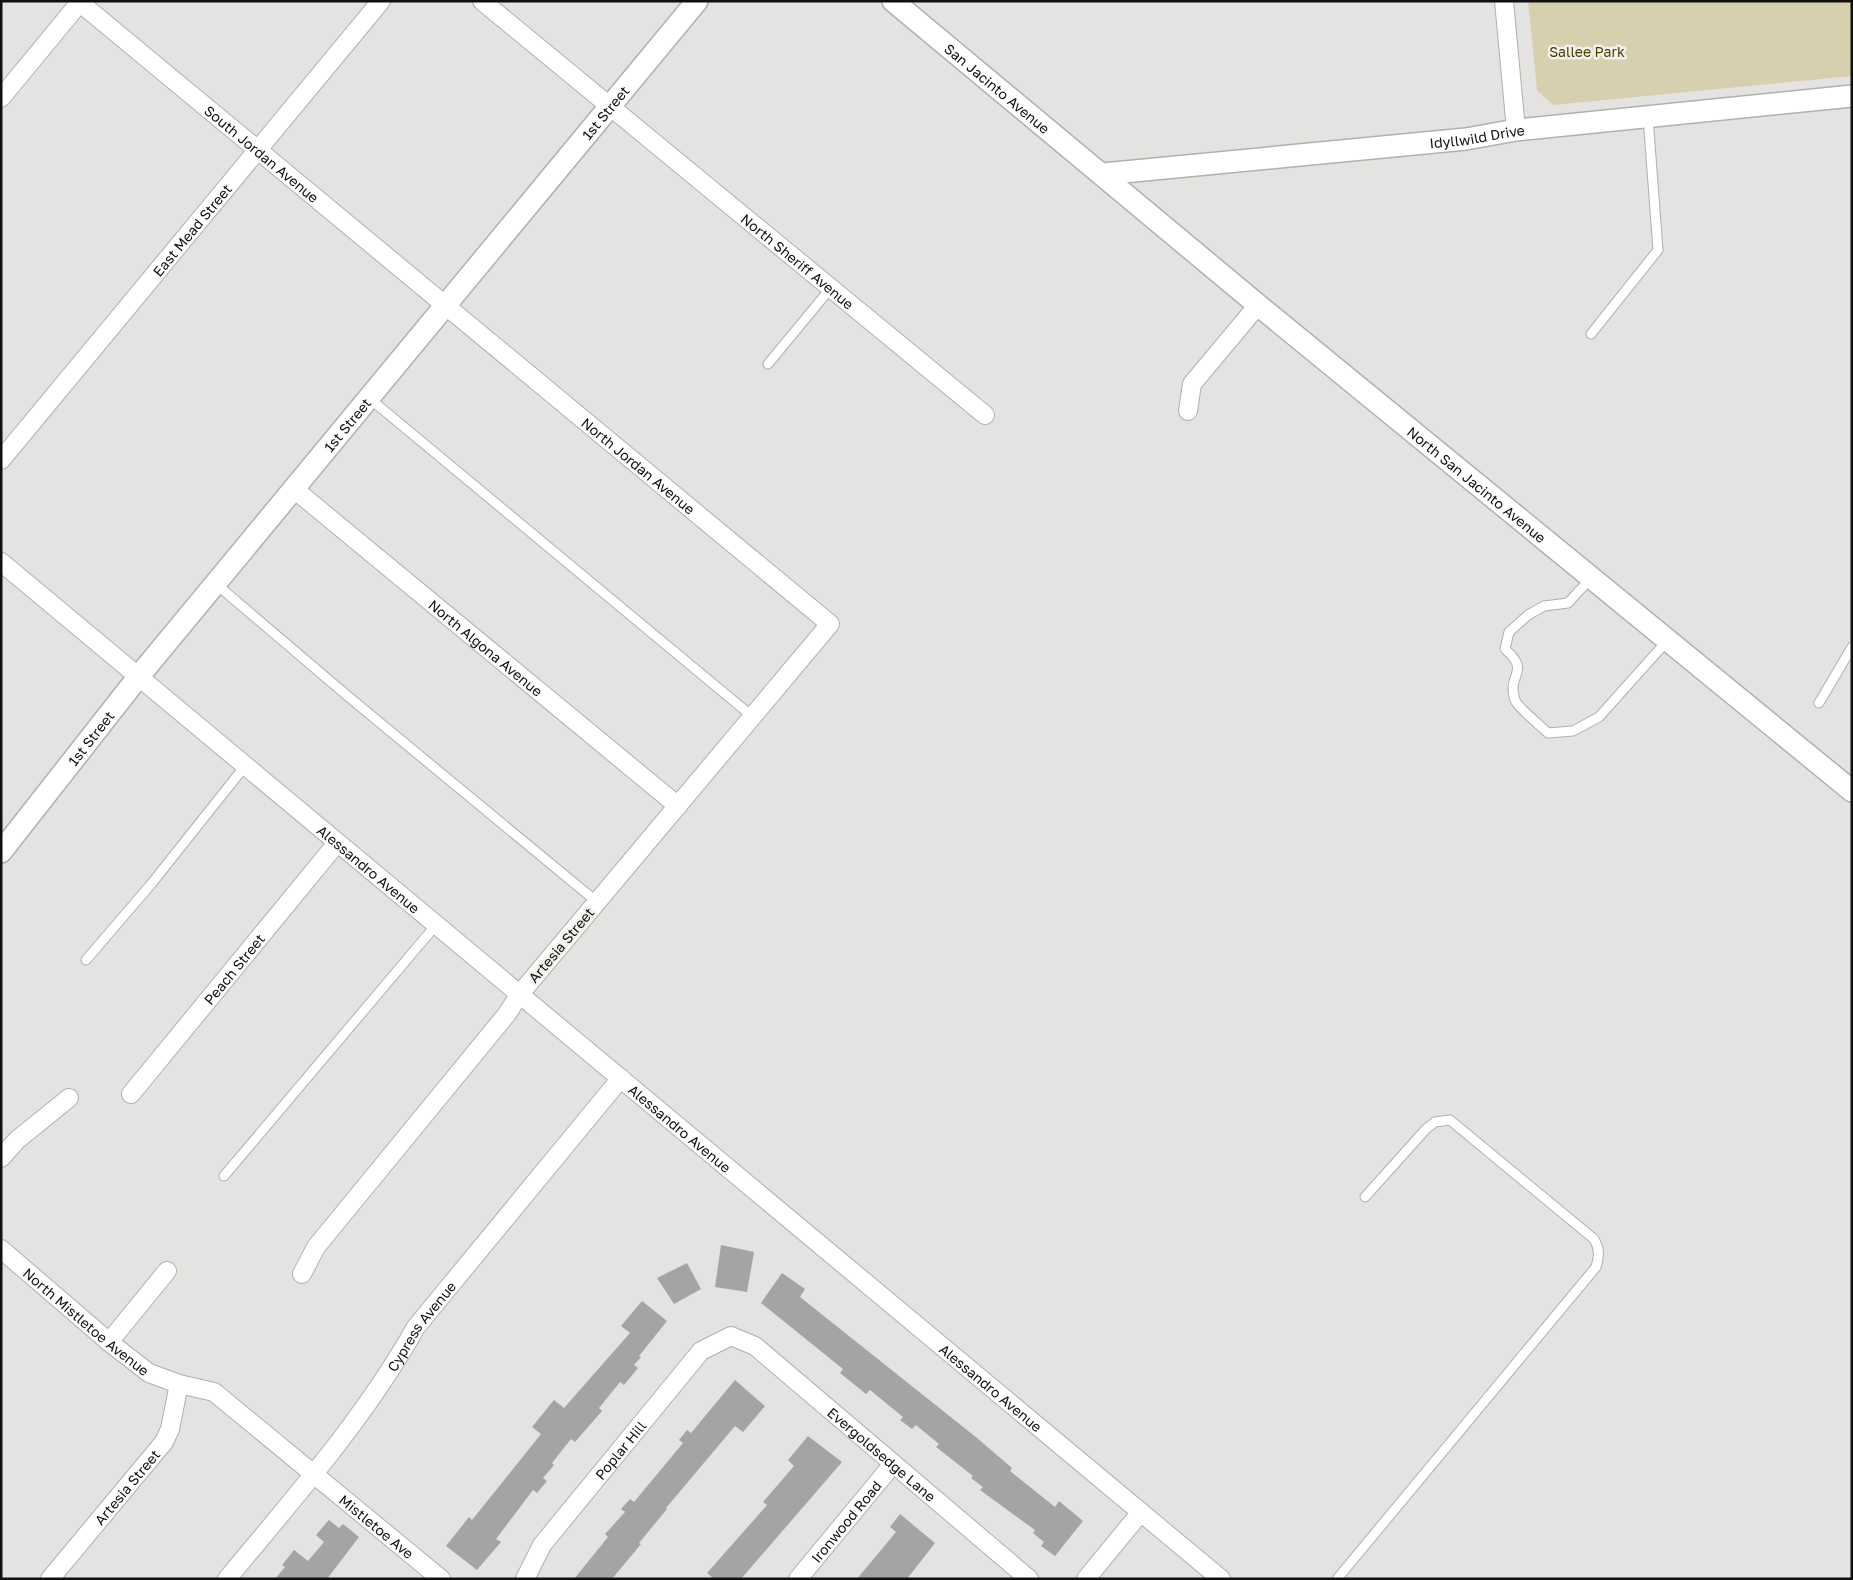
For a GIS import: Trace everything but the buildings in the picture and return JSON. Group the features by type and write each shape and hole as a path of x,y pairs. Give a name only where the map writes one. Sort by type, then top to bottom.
{"street":[{"name":"East Mead Street","path":"1,460 382,1"},
{"name":"North Sheriff Avenue","path":"482,1 985,415"},
{"name":"1st Street","path":"1,852 139,676 697,1"},
{"name":"San Jacinto Avenue","path":"893,1 1103,174"},
{"path":"1504,1 1516,130"},
{"name":"South Jordan Avenue","path":"80,2 445,306"},
{"path":"1,98 80,2"},
{"name":"Idyllwild Drive","path":"1103,174 1466,139 1516,130 1852,96"},
{"name":"North San Jacinto Avenue","path":"1103,174 1258,305 1852,791"},
{"path":"1188,411 1192,384 1258,305"},
{"name":"North Jordan Avenue","path":"445,306 830,624"},
{"name":"North Algona Avenue","path":"294,489 678,806"},
{"name":"Alessandro Avenue","path":"1,562 1221,1579"},
{"name":"Artesia Street","path":"302,1274 316,1248 507,1014 519,995 830,624"},
{"name":"Peach Street","path":"131,1094 337,843"},
{"name":"Cypress Avenue","path":"227,1579 314,1474 392,1370 416,1327 622,1078"},
{"path":"1,1158 17,1140 69,1098"},
{"name":"North Mistletoe Avenue","path":"1,1249 109,1342 149,1373 179,1384 214,1392 314,1474"},
{"path":"109,1342 167,1271"},
{"name":"Evergoldsedge Lane","path":"731,1336 755,1346 1029,1579"},
{"name":"Poplar Hill","path":"525,1579 542,1545 701,1351 731,1336"},
{"name":"Artesia Street","path":"50,1579 164,1442 170,1429 179,1384"},
{"name":"Ironwood Road","path":"798,1579 893,1464"},
{"name":"Mistletoe Ave","path":"314,1474 441,1579"},
{"path":"1086,1579 1141,1512"}],"lane":[{"path":"1591,334 1658,250 1648,117"},
{"path":"768,364 830,289"},
{"path":"369,398 753,717"},
{"path":"1591,578 1568,603 1544,606 1528,615 1509,632 1505,649 1518,660 1512,687 1515,702 1548,733 1573,732 1598,717 1668,641"},
{"path":"216,583 350,698 597,902"},
{"path":"1819,703 1852,647"},
{"path":"86,960 152,883 245,766"},
{"path":"224,1176 436,925"},
{"path":"1337,1579 1596,1266 1599,1255 1598,1246 1594,1240 1450,1120 1435,1122 1426,1129 1365,1197"}],"green space":[{"name":"Sallee Park","path":"1528,1 1852,1 1852,76 1553,105 1537,90"}]}
